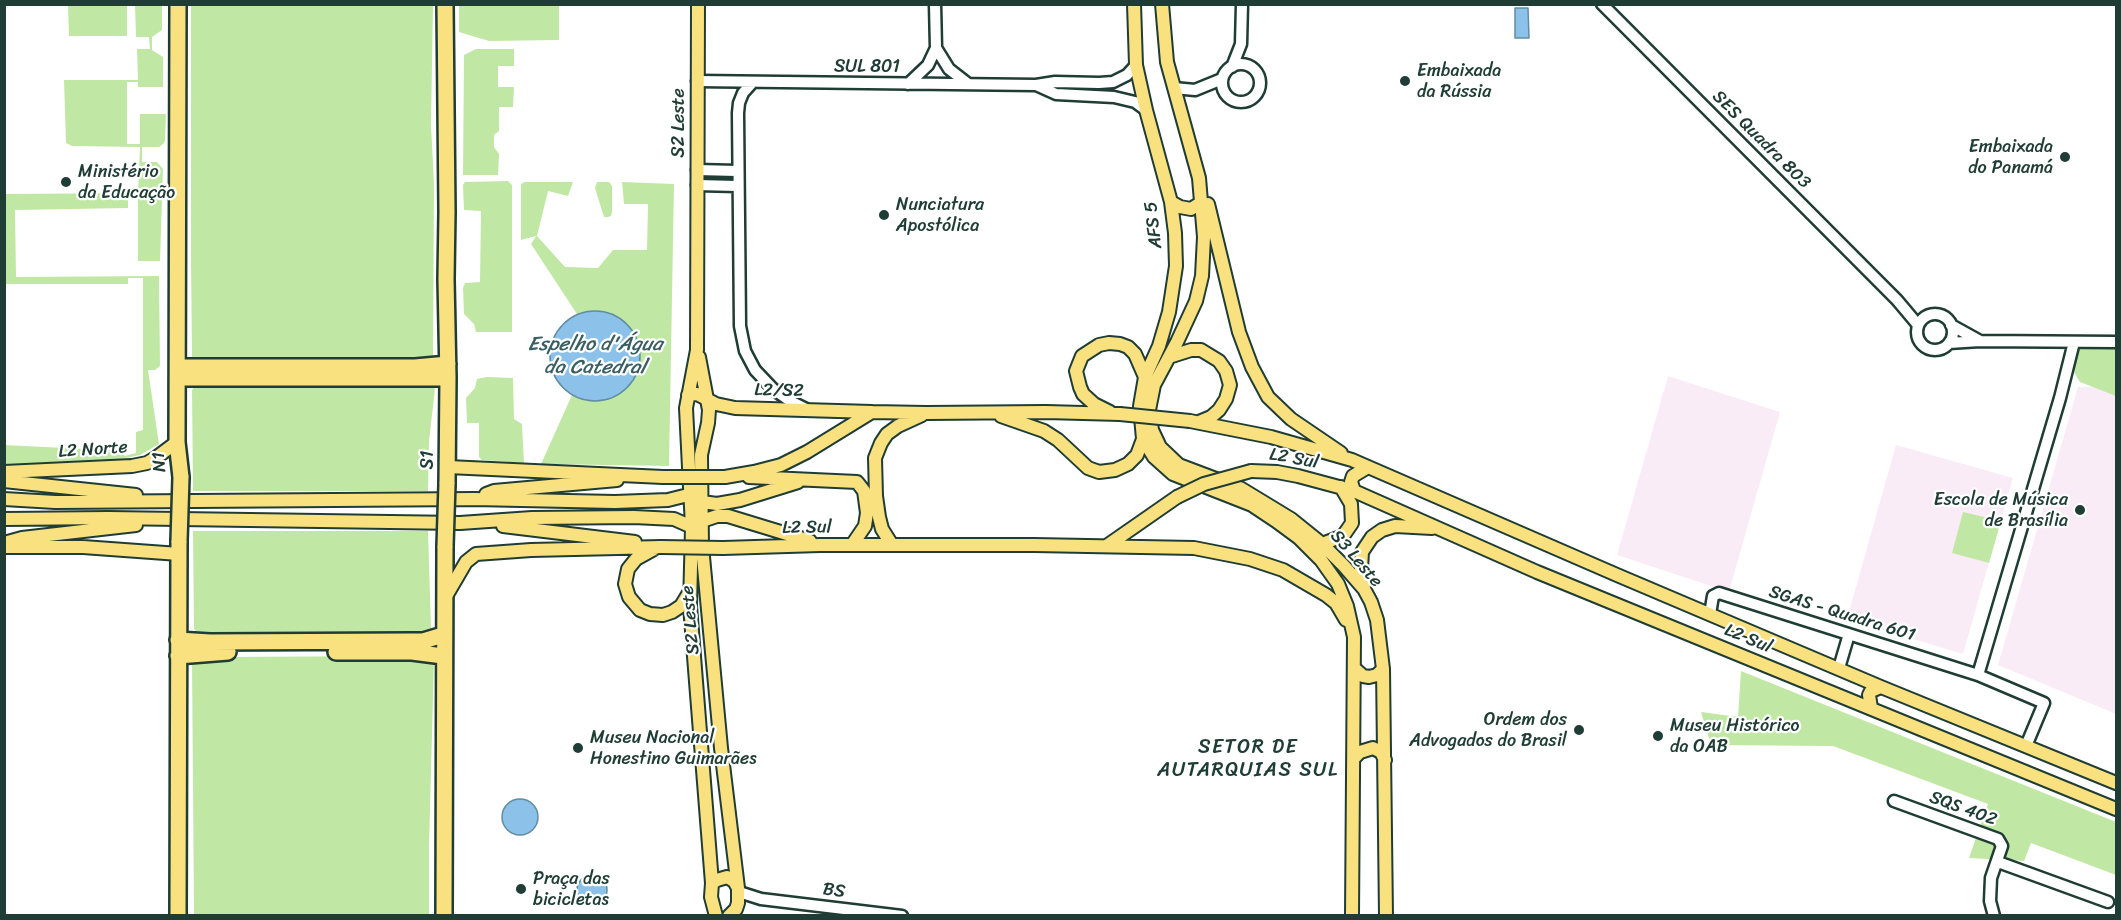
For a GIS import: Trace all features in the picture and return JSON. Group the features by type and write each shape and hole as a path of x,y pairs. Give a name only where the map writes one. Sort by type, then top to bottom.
{"highway":[{"name":"N1","path":"178,4 177,442 181,477 178,640 178,915"},
{"name":"S1","path":"444,915 443,635 448,467 445,4"},
{"path":"178,373 415,367 448,371"},
{"path":"178,640 412,642 443,635"},
{"path":"178,656 210,652 412,652 443,656"}],"main road":[{"name":"S2 Leste","path":"697,498 686,408 697,350 698,4"},
{"name":"AFS 5","path":"1134,4 1136,65 1172,202 1176,266 1174,290 1159,346 1145,377 1140,406 1143,439"},
{"path":"1162,4 1167,62 1218,239 1239,332 1252,367 1268,397 1291,419 1352,460"},
{"path":"1169,357 1196,301 1200,284 1204,237 1199,178"},
{"path":"1172,202 1180,207 1191,209 1202,202"},
{"path":"1117,414 1094,404 1083,394 1076,371 1082,356 1099,345 1120,344 1135,354 1145,377"},
{"name":"S2 Leste","path":"697,350 709,410 701,455 690,590 712,883 711,897 717,914"},
{"path":"1169,357 1191,350 1201,350 1219,361 1226,371 1230,385 1226,399 1211,417 1195,421"},
{"name":"S3 Leste","path":"1169,357 1154,385 1150,403 1152,430 1160,447 1179,465 1240,489 1291,519 1322,544 1364,590 1377,620 1383,669 1386,915"},
{"name":"L2/S2","path":"688,395 697,394 716,404 735,408 872,411"},
{"path":"728,476 781,465 807,452 872,411"},
{"name":"L2 Sul","path":"872,411 1117,414 1195,421 1271,438 1352,460 1881,687 2116,783"},
{"path":"988,412 1044,431 1058,440 1088,468 1099,472 1115,470 1128,464 1137,454 1143,439"},
{"path":"892,544 882,529 879,517 875,458 887,434 926,413"},
{"path":"688,430 695,434 706,432"},
{"name":"S3 Leste","path":"1143,439 1154,457 1173,474 1252,505 1299,538 1321,560 1338,584 1353,627 1355,647 1352,915"},
{"name":"L2 Norte","path":"4,472 132,466 147,463 177,442"},
{"path":"448,467 663,477 728,476 847,480 861,485 867,513 865,526 852,545"},
{"path":"1354,491 1351,482 1353,476 1356,472 1368,467"},
{"name":"L2 Sul","path":"444,599 466,562 476,554 522,550 892,544 1108,545 1176,497 1204,484 1251,471 1277,472 1354,491 1537,572 2116,809"},
{"path":"474,499 495,491 597,483 639,476"},
{"path":"4,499 55,502 474,499 615,502 697,498 717,504 740,500 804,480"},
{"path":"4,481 120,492 161,500"},
{"path":"1322,544 1343,536 1352,523 1351,504 1341,487"},
{"path":"481,523 532,518 665,518 697,524 717,516 728,516 820,545"},
{"path":"4,519 110,518 481,523 610,538 659,548"},
{"path":"4,543 22,538 160,520"},
{"name":"S2 Leste","path":"697,524 704,568 736,904"},
{"path":"1364,590 1361,569 1362,552 1372,537 1382,530 1395,526 1441,529"},
{"path":"1108,545 1194,548 1250,559 1283,570 1336,603 1349,626 1355,647"},
{"path":"4,548 179,548"},
{"path":"659,548 636,559 628,569 625,584 628,597 640,610 663,615 681,606 690,590"},
{"path":"1354,668 1363,676 1369,677 1377,675 1383,669"},
{"path":"1839,696 1846,694 1853,687 1853,674"},
{"path":"697,687 705,694 715,690"},
{"path":"1871,708 1869,695 1871,691 1881,687"},
{"path":"1354,757 1360,752 1373,748 1380,752 1385,760"},
{"path":"712,883 727,878 734,881 736,904"}],"street":[{"path":"908,84 928,65 936,48 936,4"},
{"path":"1232,67 1241,44 1242,4"},
{"name":"SES Quadra 803","path":"1602,4 1897,300 1921,321"},
{"path":"1241,44 1260,82 1253,98 1235,102 1224,91 1222,79 1225,72 1241,64 1252,68"},
{"path":"936,48 949,69 967,83"},
{"name":"SUL 801","path":"697,81 1036,85 1054,82 1113,81 1127,75 1136,65"},
{"path":"1174,88 1199,89 1222,79"},
{"path":"752,82 743,93 739,103 737,186 740,326 745,351 755,370 773,389 790,401 808,409"},
{"path":"1080,83 1080,95"},
{"name":"SUL 801","path":"1036,85 1056,94 1114,97 1135,102 1146,110"},
{"path":"1179,105 1191,96 1224,91"},
{"path":"697,170 737,171"},
{"path":"697,185 737,186"},
{"path":"1940,314 1951,325 1952,336 1949,343 1941,349 1927,348 1918,338 1921,321 1929,315 1940,314"},
{"path":"1951,325 1980,341"},
{"path":"1949,343 1980,341 2116,342"},
{"path":"1978,675 2061,398 2074,342"},
{"name":"SGAS - Quadra 601","path":"1710,614 1713,596 1719,594 1978,675 2044,703 2026,746"},
{"path":"1839,668 1849,634"},
{"name":"SQS 402","path":"1894,801 1998,839 2002,846 1991,878 1990,901 1994,915"},
{"path":"1998,862 2108,902"},
{"name":"BS","path":"736,904 761,899 902,915"}],"shaded area":[{"path":"1668,376 1780,412 1729,592 1617,555"},
{"name":"Escola de Música de Brasília","path":"2078,387 2116,387 2116,714 1998,665"},
{"path":"1896,445 2013,478 1963,654 1847,619"}],"green space":[{"path":"68,5 127,5 127,36 69,36"},
{"path":"135,5 162,5 162,30 152,37 152,50 163,57 163,87 138,87 138,82 127,82 127,144 140,144 140,114 166,114 163,144 159,147 142,147 142,162 157,162 163,169 160,261 138,261 138,196 128,195 128,208 15,210 16,277 159,276 160,366 155,370 148,370 159,444 140,455 94,465 5,467 4,445 127,451 124,456 136,453 136,432 143,430 143,278 128,278 128,284 5,284 5,194 138,193 140,147 72,146 66,143 64,80 138,80 137,49 150,49 149,37 136,37"},
{"path":"191,5 433,5 431,125 434,184 433,357 430,360 193,360"},
{"path":"459,5 559,5 559,40 489,41 459,32"},
{"path":"476,49 514,49 514,66 498,66 498,87 514,87 513,107 499,107 499,131 494,135 494,147 499,154 498,175 463,175 464,55"},
{"path":"508,181 512,185 512,332 476,332 474,324 464,314 463,288 465,283 480,282 481,211 464,210 463,185 465,182"},
{"path":"525,182 573,182 568,196 548,191 537,236 565,267 598,268 613,250 647,250 648,204 624,204 622,182 674,184 669,466 541,464 572,395 587,401 605,400 632,332 619,318 604,311 587,311 577,314 531,244 536,236 521,240 521,184"},
{"path":"597,182 609,182 612,186 611,216 604,217 595,188"},
{"path":"2078,348 2116,348 2116,396 2080,382 2072,369"},
{"path":"513,378 514,419 522,424 524,463 482,460 479,457 479,423 467,423 466,398 475,388 477,379"},
{"path":"224,384 431,386 435,389 429,441 428,491 193,491 192,390 194,387"},
{"path":"1963,512 2001,521 1989,563 1952,553"},
{"path":"193,531 428,531 431,628 429,632 412,636 222,636 197,632 194,629"},
{"path":"404,656 434,660 429,915 194,915 192,661 215,657"},
{"path":"1741,671 2116,822 2116,875 2031,843 2024,861 1969,858 1988,804 1833,746 1711,745 1701,712 1738,717"}],"water":[{"path":"1515,8 1528,8 1529,38 1515,38"},
{"name":"Espelho d'Água da Catedral","path":"595,311 612,314 627,324 637,339 640,356 637,373 627,388 612,398 595,401 578,398 563,388 553,373 550,356 553,339 563,324 578,314"},
{"path":"520,799 533,804 538,817 533,830 520,835 507,830 502,817 507,804"},
{"path":"592,875 598,876 606,884 606,896 598,904 592,905 586,904 578,896 577,890 578,884 586,876"}],"place":[{"name":"Embaixada da Rússia","path":"1405,81"},
{"name":"Embaixada do Panamá","path":"2065,157"},
{"name":"Ministério da Educação","path":"66,182"},
{"name":"Nunciatura Apostólica","path":"884,215"},
{"name":"Escola de Música de Brasília","path":"2080,510"},
{"name":"Ordem dos Advogados do Brasil","path":"1579,730"},
{"name":"Museu Histórico da OAB","path":"1658,736"},
{"name":"Museu Nacional Honestino Guimarães","path":"578,748"},
{"name":"Praça das bicicletas","path":"521,889"}],"district":[{"name":"SETOR DE AUTARQUIAS SUL","path":"1248,760"}]}
